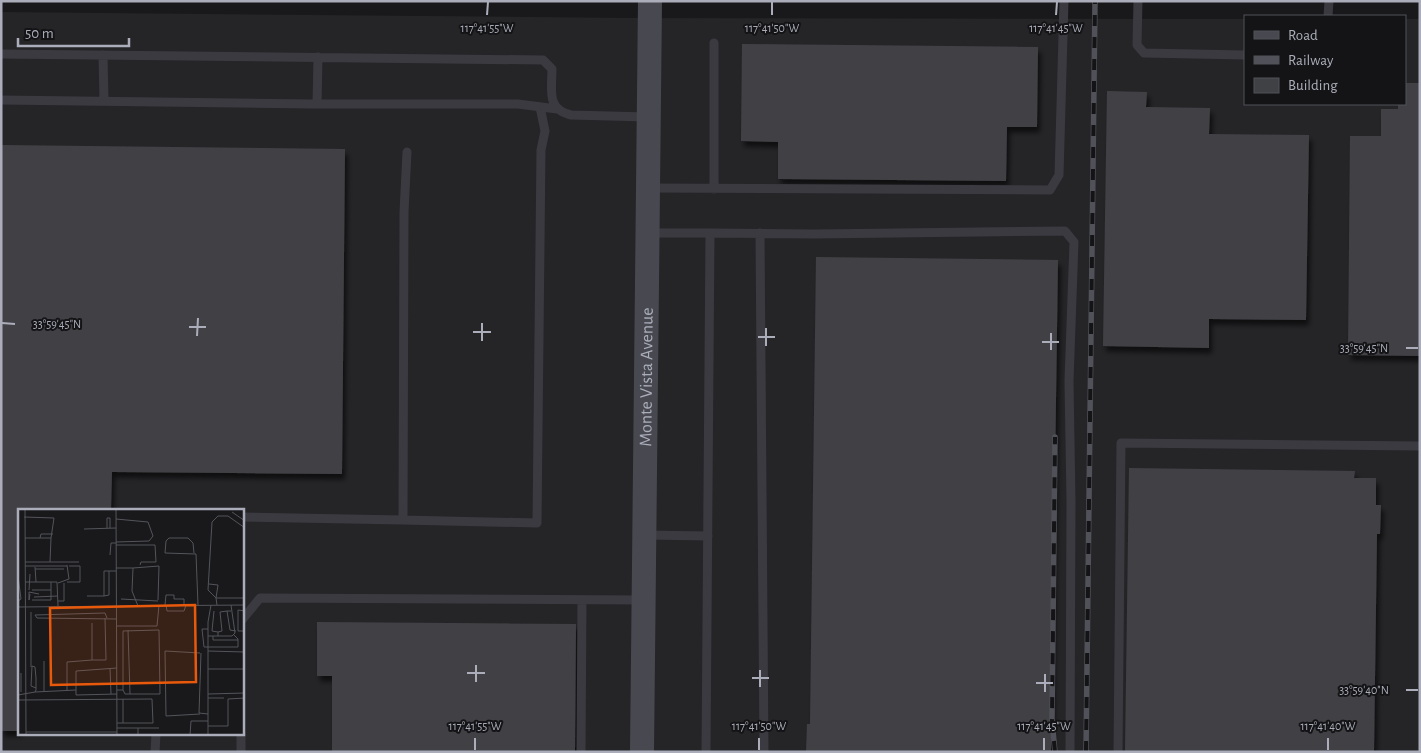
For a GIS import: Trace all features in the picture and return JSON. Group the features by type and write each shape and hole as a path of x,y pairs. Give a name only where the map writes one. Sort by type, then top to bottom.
{"street":[{"name":"Monte Vista Avenue","path":"642,752 650,1"}],"lane":[{"path":"648,188 1050,190 1059,175 1064,1"},
{"path":"1138,1 1137,46 1144,53 1244,54"},
{"path":"1328,15 1329,1"},
{"path":"714,43 714,189"},
{"path":"1,54 543,60 552,70 553,103 562,113 571,115 649,117"},
{"path":"103,55 104,100"},
{"path":"317,104 318,57"},
{"path":"1,100 317,104 518,104 557,109"},
{"path":"244,517 537,523 541,150 545,131 540,107"},
{"path":"403,520 404,212 407,152"},
{"path":"648,233 760,234 1065,231 1074,242 1069,382 1070,752"},
{"path":"706,752 710,233"},
{"path":"760,234 764,752"},
{"path":"1118,752 1121,443 1420,446"},
{"path":"644,535 708,536"},
{"path":"244,618 260,598 644,600"},
{"path":"581,752 582,600"},
{"path":"155,752 156,736"},
{"path":"241,736 241,752"}],"shaded area":[{"path":"1,12 629,18 1244,19 1244,105 1406,105 1406,19 1420,19 1420,752 1,752"}],"building":[{"path":"742,44 1038,47 1037,127 1007,127 1006,181 778,179 778,142 741,141"},
{"path":"1406,83 1420,83 1420,356 1348,355 1350,136 1381,136 1381,109 1398,109 1398,105 1406,105"},
{"path":"1107,91 1147,92 1146,107 1210,108 1209,134 1309,135 1306,320 1209,319 1209,348 1103,346"},
{"path":"1,145 345,149 342,474 112,472 111,509 18,509 18,731 1,731"},
{"path":"816,257 1058,260 1051,752 806,752 807,724 810,724"},
{"path":"1129,468 1355,471 1354,478 1376,478 1376,505 1381,505 1380,534 1377,534 1374,752 1125,752"},
{"path":"317,622 576,624 575,752 332,752 332,676 317,676"}],"railway":[{"path":"1086,752 1095,1"},
{"path":"1055,437 1052,720 1055,752"}]}
